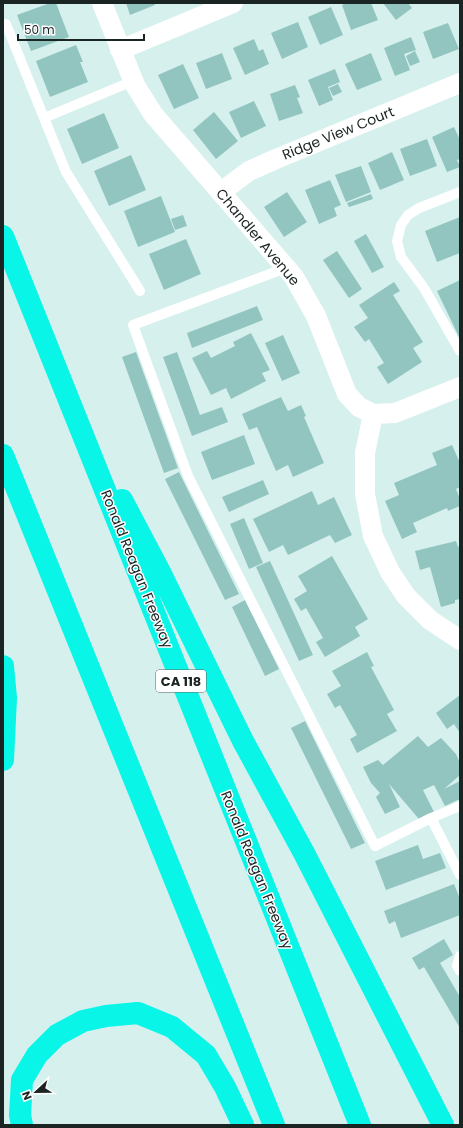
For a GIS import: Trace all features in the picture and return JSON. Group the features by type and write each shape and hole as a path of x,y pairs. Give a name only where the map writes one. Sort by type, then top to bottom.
{"highway":[{"name":"Ronald Reagan Freeway","path":"3,236 360,1125"},
{"path":"66,391 161,574 243,741 304,853 443,1125"},
{"path":"3,455 274,1125"},
{"path":"3,666 6,698 3,760"},
{"path":"22,1125 20,1115 22,1080 37,1055 57,1035 83,1021 106,1016 138,1013 172,1027 206,1055 225,1087 243,1125"}],"street":[{"name":"Chandler Avenue","path":"102,3 134,81 153,114 294,277 316,316 347,394 359,407 373,414"},
{"path":"120,50 233,3"},
{"name":"Ridge View Court","path":"221,192 249,171 460,83"},
{"path":"460,387 395,414 373,414 365,453 364,494 373,536 390,572 406,596 430,620 460,640"}],"lane":[{"path":"6,24 66,172 140,292"},
{"path":"44,118 134,81"},
{"path":"460,192 418,208 408,215 401,224 397,241 401,258 424,288 460,351"},
{"path":"286,268 133,325 188,476 375,846 431,818 460,806"},
{"path":"431,818 460,875"},
{"path":"460,956 457,966 460,971"}],"building":[{"path":"50,3 56,3 69,37 31,51 17,15"},
{"path":"126,3 154,3 155,5 130,15"},
{"path":"346,3 371,3 378,20 351,30 342,5"},
{"path":"383,3 408,3 412,8 396,20"},
{"path":"331,7 343,35 320,45 308,17"},
{"path":"298,22 308,47 282,59 271,33"},
{"path":"448,23 459,49 433,59 423,32"},
{"path":"411,37 416,50 404,54 410,70 395,76 384,48"},
{"path":"254,39 259,51 263,49 269,64 245,75 233,48"},
{"path":"76,45 83,62 80,62 88,82 50,97 36,61"},
{"path":"415,51 420,62 410,66 406,56"},
{"path":"222,53 232,79 206,89 196,63"},
{"path":"371,53 382,80 357,90 345,64"},
{"path":"183,64 199,98 174,109 158,75"},
{"path":"335,69 340,82 328,87 333,100 319,106 308,80"},
{"path":"338,84 342,92 333,96 329,88"},
{"path":"295,85 300,97 297,98 303,113 279,121 270,94"},
{"path":"254,101 266,126 241,138 229,112"},
{"path":"214,112 238,141 216,159 193,130"},
{"path":"104,113 119,148 82,164 67,129"},
{"path":"454,127 460,140 460,159 457,160 460,167 447,172 432,137"},
{"path":"427,139 437,166 410,176 400,149"},
{"path":"392,152 404,180 380,190 368,163"},
{"path":"131,155 146,190 109,206 94,171"},
{"path":"361,166 371,192 346,202 335,175"},
{"path":"330,180 341,205 334,208 337,216 319,224 305,190"},
{"path":"287,192 307,222 284,237 264,207"},
{"path":"371,194 373,199 349,207 347,203"},
{"path":"161,196 175,232 138,247 124,211"},
{"path":"183,215 187,226 175,230 171,219"},
{"path":"460,217 460,253 437,262 425,231"},
{"path":"366,234 384,267 372,273 354,241"},
{"path":"186,239 201,274 164,290 149,254"},
{"path":"337,251 362,289 349,298 323,260"},
{"path":"460,280 460,339 437,291"},
{"path":"394,282 400,291 393,295 423,342 413,348 422,362 388,384 377,367 384,363 369,339 365,342 354,327 368,318 359,305"},
{"path":"257,306 263,320 192,348 187,333"},
{"path":"251,333 270,370 262,373 266,381 231,399 226,388 211,395 192,358 207,351 211,358 235,346 233,342"},
{"path":"283,335 300,373 282,381 265,343"},
{"path":"136,352 178,468 164,473 122,357"},
{"path":"177,352 200,415 222,407 228,422 192,436 163,357"},
{"path":"281,397 288,411 301,405 306,416 304,417 324,463 293,477 288,465 276,471 257,427 249,430 242,414"},
{"path":"244,435 255,464 212,480 201,452"},
{"path":"452,445 460,463 460,487 456,489 460,499 460,506 448,511 447,508 413,523 417,532 402,539 385,501 399,495 394,483 437,465 432,453"},
{"path":"179,472 239,594 225,600 165,479"},
{"path":"263,480 269,494 229,512 222,497"},
{"path":"312,491 318,505 334,497 352,535 335,543 330,535 288,555 283,545 269,552 253,519"},
{"path":"244,518 263,563 249,569 230,524"},
{"path":"456,541 458,547 460,546 460,599 455,600 455,603 441,607 430,567 420,570 415,551"},
{"path":"332,556 368,619 355,627 360,636 325,657 316,642 323,638 306,608 301,611 294,599 307,591 298,576"},
{"path":"270,561 313,655 299,661 256,567"},
{"path":"245,600 279,669 265,676 232,607"},
{"path":"367,652 374,666 371,667 394,710 387,714 397,731 357,753 350,739 357,735 340,705 335,708 327,694 341,686 332,671"},
{"path":"460,695 460,733 454,724 447,729 436,713"},
{"path":"305,721 365,843 351,849 291,728"},
{"path":"418,736 428,747 441,738 456,754 460,763 460,775 444,789 460,781 460,799 445,806 434,785 423,790 434,812 419,819 389,784 400,807 385,814 376,797 380,793 371,783 363,767 378,760 383,765"},
{"path":"418,845 423,859 440,853 446,868 386,890 375,861"},
{"path":"454,884 460,899 460,915 401,938 395,921 389,924 384,911"},
{"path":"444,939 453,955 440,963 460,997 460,1028 424,967 419,970 412,958"}]}
